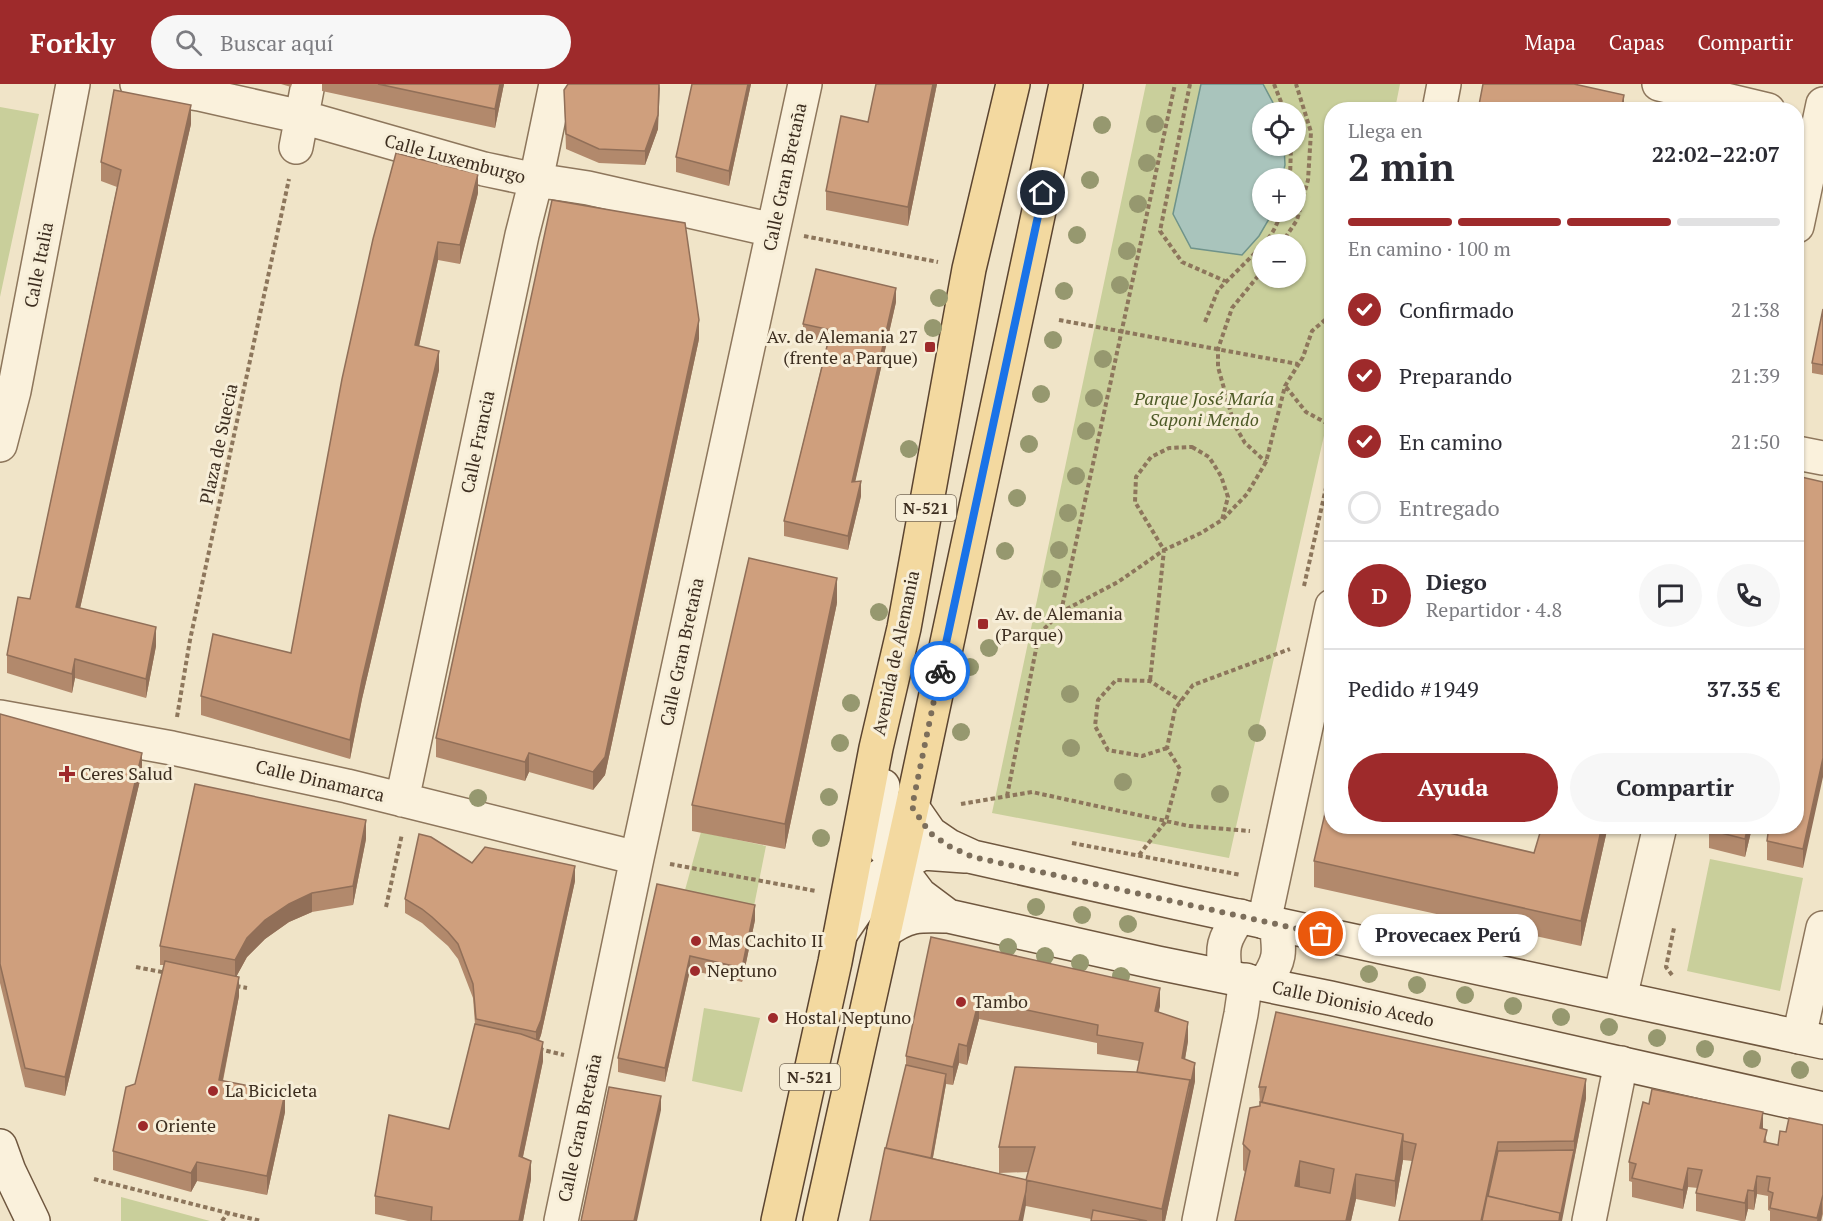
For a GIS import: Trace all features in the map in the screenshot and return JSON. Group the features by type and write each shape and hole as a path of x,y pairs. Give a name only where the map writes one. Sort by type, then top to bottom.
{"main road":[{"name":"Avenida de Alemania","path":"778,1221 841,933 876,748 904,628 969,268 1013,84"},
{"name":"N-521","path":"820,1221 885,932 1066,84"}],"street":[{"name":"Calle Italia","path":"0,445 14,391 73,84"},
{"name":"Calle Luxemburgo","path":"137,84 199,94 299,132 536,180 588,188 773,230"},
{"path":"299,132 308,84"},
{"name":"Calle Francia","path":"402,800 556,84"},
{"name":"Calle Gran Bretaña","path":"561,1221 637,858 805,84"},
{"path":"1441,102 1444,84"},
{"path":"1659,84 1734,102"},
{"path":"1804,184 1815,117"},
{"path":"1804,455 1823,459"},
{"path":"1246,980 1276,968 1279,948 1260,921 1317,600"},
{"path":"904,628 890,749 877,827 883,846 920,895 948,916"},
{"name":"Calle Dinamarca","path":"0,717 172,748 347,786 637,858"},
{"path":"912,807 930,833 949,846 973,857"},
{"path":"1620,998 1658,834"},
{"path":"841,933 880,876 923,853 973,857 1811,1039 1823,928"},
{"name":"Calle Dionisio Acedo","path":"885,932 899,921 921,915 948,916 1823,1109"},
{"path":"1246,980 1223,955 1228,933 1260,921"},
{"path":"1199,1221 1246,980"},
{"path":"1589,1221 1622,1064"},
{"path":"0,1146 9,1172 33,1221"}],"path":[{"path":"1061,612 1175,84"},
{"path":"1190,84 1160,231 1182,262 1226,281"},
{"path":"1275,84 1281,102"},
{"path":"1287,234 1296,220 1308,180 1311,132 1296,84"},
{"name":"Plaza de Suecia","path":"172,748 190,639 299,132"},
{"path":"773,230 969,268"},
{"path":"1205,322 1218,290 1252,256"},
{"path":"1252,284 1232,309 1218,349 1218,367 1234,424 1245,443 1266,462"},
{"path":"1059,320 1298,364"},
{"path":"1007,796 1039,634 1061,612 1118,582 1164,550 1201,533 1222,520 1247,494 1266,462 1285,386 1303,357 1312,331 1324,321"},
{"path":"1285,386 1305,412 1324,422"},
{"path":"1150,681 1164,550 1135,502 1136,477 1151,457 1169,448 1192,447 1209,457 1221,476 1228,497 1222,520"},
{"path":"1317,600 1324,535"},
{"path":"1139,855 1166,821 1180,769 1167,748 1175,709 1193,685 1291,649 1288,660"},
{"path":"1167,748 1142,756 1108,750 1095,726 1098,700 1116,680 1150,681 1181,702"},
{"path":"961,804 1032,792 1189,826 1251,831 1248,842"},
{"path":"386,906 405,821 402,800"},
{"path":"1070,843 1241,875 1243,864"},
{"path":"637,858 847,897"},
{"path":"1674,928 1666,967 1677,983"},
{"path":"136,967 169,973"},
{"path":"236,986 247,988"},
{"path":"529,1047 564,1055"},
{"path":"94,1179 261,1221"},
{"path":"222,1221 228,1213"}],"green space":[{"name":"Parque José María Saponi Mendo","path":"1146,84 1400,84 1396,102 1324,102 1324,436 1229,858 992,813"},
{"path":"0,107 39,114 0,297"},
{"path":"701,832 766,846 754,906 685,890"},
{"path":"1710,859 1803,878 1780,991 1687,971"},
{"path":"704,1008 760,1018 742,1092 692,1081"},
{"path":"121,1197 210,1221 121,1221"}],"water":[{"path":"1201,84 1263,84 1273,102 1252,102 1252,156 1285,156 1285,165 1284,168 1252,168 1252,222 1267,222 1260,234 1252,234 1252,244 1242,255 1191,248 1173,214"}],"building":[{"path":"378,84 500,84 495,109"},
{"path":"568,84 659,84 658,115 645,151 599,149 566,134 564,90"},
{"path":"692,84 748,84 729,171 676,157"},
{"path":"876,84 933,84 908,207 826,191 841,116 868,122"},
{"path":"1483,84 1574,84 1624,95 1623,102 1480,102"},
{"path":"114,90 191,105 76,607 156,627 146,679 75,659 72,674 7,655 18,597 30,599 121,170 101,162"},
{"path":"396,153 478,174 460,245 438,242 415,345 439,351 350,740 201,696 213,634 291,653 342,379 373,239"},
{"path":"552,200 685,223 699,320 605,757 593,772 529,753 525,762 436,738"},
{"path":"816,269 896,288 852,482 861,481 848,536 784,521 831,330 803,324"},
{"path":"1823,309 1823,365 1812,363"},
{"path":"1804,478 1823,482 1823,758 1803,849 1767,841 1768,834 1804,834"},
{"path":"749,558 837,578 785,824 692,805"},
{"path":"0,714 142,753 65,1077 25,1068 0,964"},
{"path":"195,784 366,820 353,886 312,893 289,904 265,920 247,938 235,960 160,946"},
{"path":"1324,818 1324,834 1454,834 1534,853 1540,834 1600,834 1581,921 1314,861"},
{"path":"419,834 431,837 472,863 485,847 575,866 541,1020 536,1032 476,1019 473,984 458,944 432,917 405,899"},
{"path":"1725,834 1746,834 1745,839"},
{"path":"657,884 755,905 742,968 690,956 665,1068 618,1058"},
{"path":"931,937 1160,988 1155,1011 1188,1022 1182,1058 1195,1063 1190,1087 1190,1080 1137,1072 1143,1043 1097,1035 1098,1025 979,1000 967,1046 959,1044 953,1067 906,1056"},
{"path":"165,961 239,977 219,1080 285,1093 267,1176 197,1162 191,1173 113,1151 126,1087 135,1084"},
{"path":"1276,1012 1586,1079 1574,1141 1498,1142 1481,1221 1399,1221 1416,1144 1403,1141 1403,1134 1262,1102 1266,1087 1259,1087"},
{"path":"475,1024 521,1034 543,1042 519,1156 531,1161 519,1221 431,1221 432,1207 375,1196 389,1115 449,1129"},
{"path":"906,1065 946,1074 931,1158 886,1148"},
{"path":"1015,1067 1135,1072 1190,1080 1162,1209 1026,1180 1035,1147 999,1147"},
{"path":"609,1087 661,1096 634,1221 581,1221"},
{"path":"1652,1089 1763,1112 1760,1128 1767,1130 1764,1142 1778,1145 1780,1131 1786,1132 1789,1118 1823,1125 1823,1195 1817,1218 1770,1208 1773,1193 1768,1191 1770,1178 1757,1176 1754,1191 1748,1190 1745,1203 1696,1193 1702,1170 1688,1168 1683,1190 1632,1178 1636,1164 1629,1162 1643,1102 1649,1104"},
{"path":"1260,1102 1403,1134 1395,1181 1356,1174 1346,1221 1235,1221 1250,1151 1243,1144 1250,1108 1260,1106","holes":["1300,1161 1334,1169 1330,1193 1295,1186"]},
{"path":"885,1148 1027,1180 1019,1221 870,1221"},
{"path":"1574,1150 1560,1217 1560,1213 1488,1196 1498,1151"},
{"path":"1487,1196 1560,1213 1559,1221 1482,1221"},
{"path":"1093,1210 1147,1221 1091,1221"}],"way so far":[{"path":"940,671 912,807 930,833 949,846 973,857 1321,934"}],"place":[{"name":"Av. de Alemania 27 (frente a Parque)","path":"930,347"},
{"name":"Av. de Alemania (Parque)","path":"983,624"},
{"name":"Ceres Salud","path":"67,774"},
{"name":"Provecaex Perú","path":"1321,934"},
{"name":"Mas Cachito II","path":"696,941"},
{"name":"Neptuno","path":"695,971"},
{"name":"Tambo","path":"961,1002"},
{"name":"Hostal Neptuno","path":"773,1018"},
{"name":"La Bicicleta","path":"213,1091"},
{"name":"Oriente","path":"143,1126"}],"route":[{"path":"940,671 1043,193"}]}
